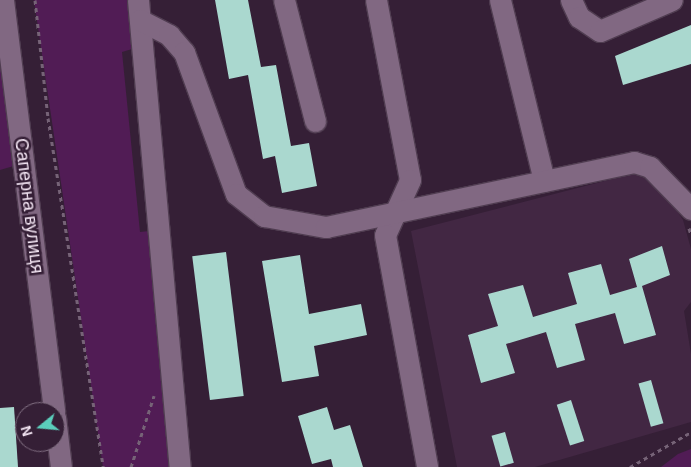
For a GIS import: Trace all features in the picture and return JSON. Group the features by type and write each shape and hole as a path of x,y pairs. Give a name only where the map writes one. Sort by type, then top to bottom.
{"street":[{"name":"Саперна вулиця","path":"4,0 53,402"},
{"path":"284,0 315,121"},
{"path":"376,0 410,180 393,212 385,235 427,467"},
{"path":"500,0 544,180"},
{"path":"571,0 579,17 600,31 672,0"},
{"path":"139,10 170,35 184,52 229,178 249,207 281,220 326,227 544,180 643,163 691,209"},
{"path":"139,10 170,366 183,466"},
{"path":"59,452 61,467"}],"path":[{"path":"35,0 48,118 103,467"},
{"path":"131,467 152,399 170,366"},
{"path":"630,467 691,432"}],"shaded area":[{"path":"34,0 138,0 142,46 122,52 140,232 159,230 180,467 103,467"},
{"path":"0,37 17,165 0,170"},
{"path":"643,171 664,191 683,220 691,249 691,302 684,311 691,354 691,422 535,467 457,467 411,231"},
{"path":"691,449 691,467 661,467 678,454"}],"building":[{"path":"215,0 248,0 261,67 276,65 291,146 309,143 317,186 282,193 275,156 263,159 248,75 229,79"},
{"path":"691,25 691,64 623,85 615,56"},
{"path":"662,246 670,275 642,286 656,335 624,344 615,313 575,324 585,360 557,368 546,332 506,344 515,373 481,383 468,335 498,326 488,294 523,285 533,317 577,304 568,273 601,264 610,295 637,287 629,259"},
{"path":"226,252 244,396 210,400 192,256"},
{"path":"300,255 309,314 361,304 367,335 314,346 319,376 282,382 262,261"},
{"path":"651,380 663,423 651,427 639,384"},
{"path":"571,400 584,441 570,446 557,405"},
{"path":"14,407 15,452 17,452 18,467 0,467 0,408"},
{"path":"327,407 334,430 350,425 363,467 333,467 331,459 312,464 298,416"},
{"path":"505,432 514,463 500,467 492,436"}]}
